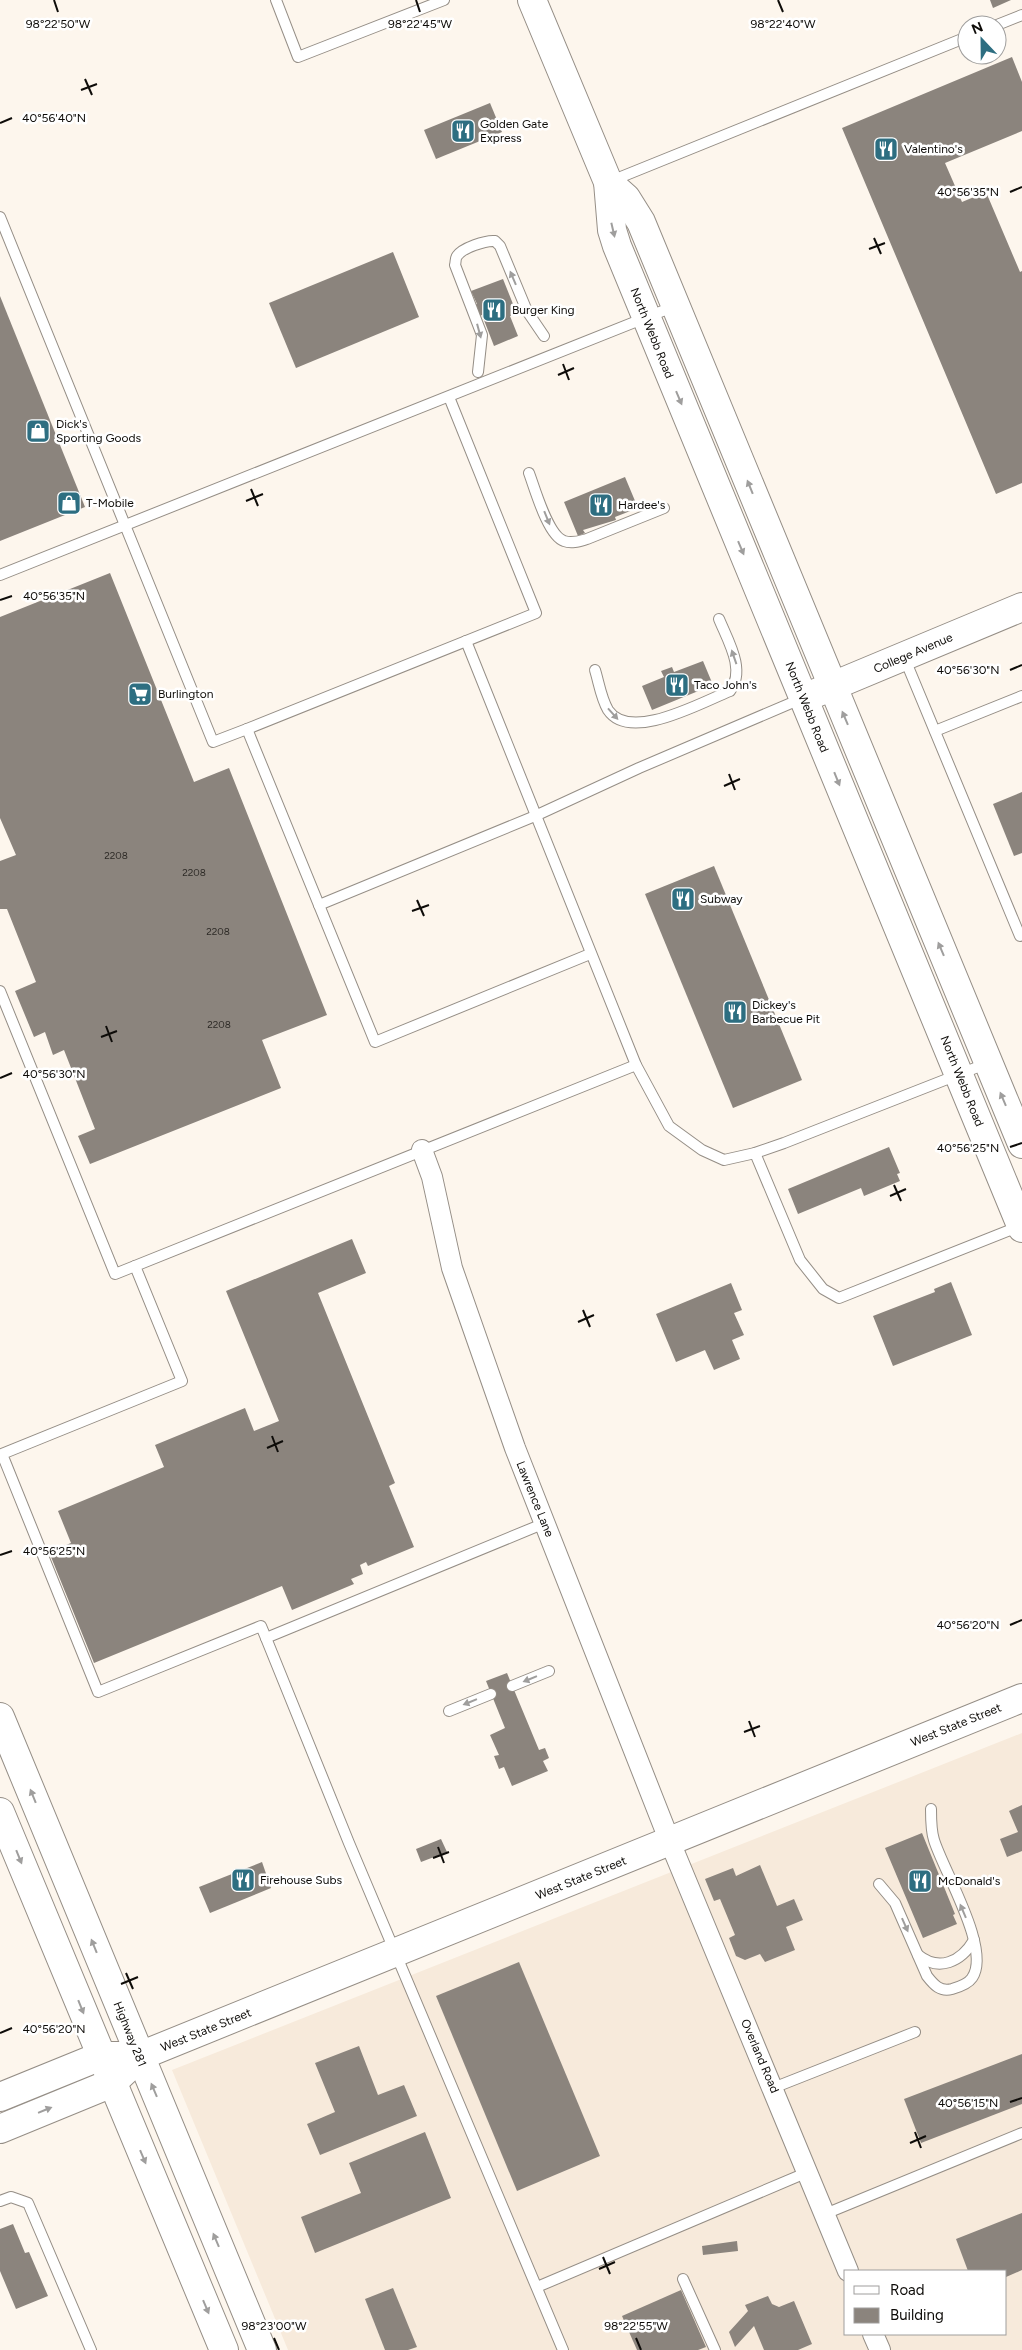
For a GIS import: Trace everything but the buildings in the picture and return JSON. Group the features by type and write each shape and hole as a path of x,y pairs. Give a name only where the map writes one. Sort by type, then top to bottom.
{"main road":[{"name":"North Webb Road","path":"532,0 608,182 612,230 646,318 1022,1227"},
{"name":"North Webb Road","path":"608,182 626,198 635,210 1022,1144"},
{"name":"College Avenue","path":"804,698 1022,607"},
{"name":"West State Street","path":"0,2097 101,2056 140,2056 1022,1698"},
{"name":"Highway 281","path":"0,1717 262,2350"},
{"path":"0,1812 224,2350"},
{"name":"West State Street","path":"0,2128 112,2083 140,2056"}],"street":[{"name":"Lawrence Lane","path":"422,1150 432,1176 452,1268 515,1448 670,1842"},
{"name":"Overland Road","path":"670,1842 848,2270"},
{"path":"873,2335 880,2350"}],"lane":[{"path":"276,0 298,57 444,0"},
{"path":"1007,21 1022,15"},
{"path":"608,182 957,41"},
{"path":"0,217 213,742 536,613 449,397"},
{"path":"478,372 482,335 455,265 457,256 463,251 489,240 495,241 500,246 526,311 544,336"},
{"path":"0,575 676,306"},
{"path":"529,473 550,526 555,535 564,541 575,542 587,539 664,508"},
{"path":"595,670 609,711 618,720 637,724 652,722 730,690 736,682 737,666 719,619"},
{"path":"466,641 636,1065 669,1126 702,1150 724,1160 755,1153 989,1063"},
{"path":"904,656 1020,936 1022,935"},
{"path":"935,731 1022,696"},
{"path":"318,905 535,816 639,768 804,698"},
{"path":"247,729 375,1042 590,954"},
{"path":"0,991 115,1274 636,1065"},
{"path":"755,1153 800,1260 823,1289 839,1298 1022,1227"},
{"path":"136,1266 182,1381 2,1454 98,1692 261,1626 563,2350"},
{"path":"266,1638 545,1523"},
{"path":"512,1686 549,1671"},
{"path":"449,1711 492,1694"},
{"path":"879,1884 895,1903 927,1976 935,1986 942,1990 950,1989 962,1985 972,1978 976,1969 977,1953 974,1940 933,1839 930,1809"},
{"path":"918,1954 929,1964 937,1965 963,1955 974,1940"},
{"path":"773,2088 915,2032"},
{"path":"825,2214 1022,2133"},
{"path":"537,2287 808,2172"},
{"path":"0,2201 11,2197 28,2203 91,2350"},
{"path":"683,2279 715,2350"}],"shaded area":[{"path":"1022,1733 1022,2350 288,2350 172,2070"}],"place":[{"name":"Golden Gate Express","path":"463,131"},
{"name":"Valentino's","path":"886,149"},
{"name":"Burger King","path":"494,310"},
{"name":"Dick's Sporting Goods","path":"38,431"},
{"name":"T-Mobile","path":"69,503"},
{"name":"Hardee's","path":"601,505"},
{"name":"Taco John's","path":"677,685"},
{"name":"Burlington","path":"140,694"},
{"name":"Subway","path":"683,899"},
{"name":"Dickey's Barbecue Pit","path":"735,1012"},
{"name":"Firehouse Subs","path":"243,1880"},
{"name":"McDonald's","path":"920,1881"}]}
